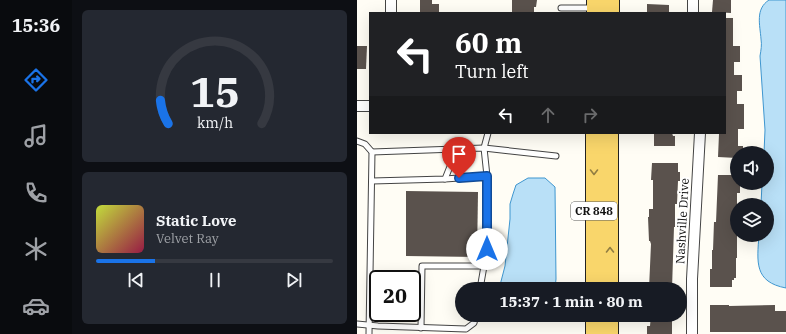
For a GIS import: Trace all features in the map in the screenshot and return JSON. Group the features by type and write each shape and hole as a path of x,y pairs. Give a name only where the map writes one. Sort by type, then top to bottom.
{"main road":[{"path":"611,0 611,12"},
{"name":"CR 848","path":"594,134 594,282"},
{"name":"CR 848","path":"610,134 610,282"},
{"path":"594,322 594,334"},
{"path":"610,322 610,334"}],"street":[{"path":"391,0 391,12"},
{"path":"693,0 693,12"},
{"path":"357,106 369,106"},
{"name":"Nashville Drive","path":"692,334 692,278 700,134"}],"lane":[{"path":"561,8 595,7"},
{"path":"481,282 487,249 487,176 484,148 488,134"},
{"path":"357,141 365,144 372,152 369,334"},
{"path":"372,152 484,148 556,156"},
{"path":"445,179 457,150"},
{"path":"372,181 487,176"},
{"path":"421,328 422,266 484,266"},
{"path":"357,324 466,329 474,322"}],"water":[{"path":"769,0 786,0 786,288 768,281 763,276 758,262 759,242 774,242 774,198 761,198 762,190 774,190 774,146 764,146 765,130 759,18 765,4"},
{"path":"528,178 545,178 555,187 556,282 501,282 505,266 510,219 510,204 516,185"}],"building":[{"path":"420,0 432,0 432,4 439,4 439,12 420,12"},
{"path":"512,0 537,0 536,7 534,7 534,12 512,12"},
{"path":"713,0 731,0 731,13 712,12"},
{"path":"647,4 669,5 669,12 647,12"},
{"path":"726,18 733,18 733,46 740,46 740,62 734,62 734,75 742,75 742,91 737,91 737,104 744,104 744,129 738,129 738,146 730,146 730,158 718,157 719,134 726,134"},
{"path":"357,46 367,46 366,69 357,69"},
{"path":"654,134 672,134 673,136 675,136 675,146 654,146"},
{"path":"652,163 678,163 680,181 678,181 677,204 675,204 672,282 649,282 651,244 649,241 648,217 649,209 653,209 653,180 651,180"},
{"path":"718,175 730,175 730,190 740,190 740,193 737,193 737,198 730,198 730,242 737,242 736,278 732,280 732,287 710,287 714,222 716,222"},
{"path":"406,191 478,192 477,257 406,256"},
{"path":"710,305 775,305 775,311 786,311 786,332 710,332"},
{"path":"650,322 672,322 672,334 647,334 647,326 650,326"}],"route":[{"path":"459,178 487,176 487,249"}]}
